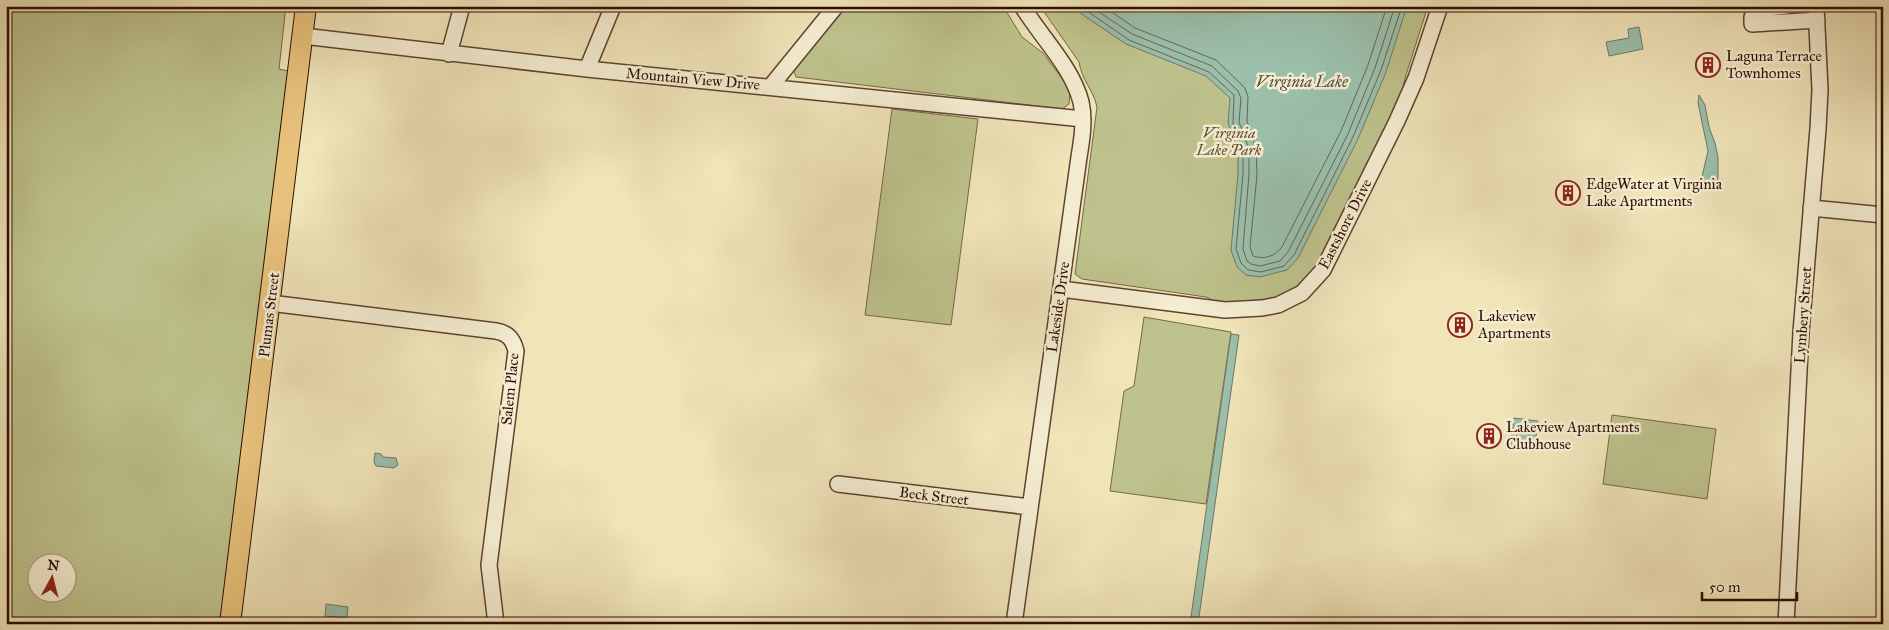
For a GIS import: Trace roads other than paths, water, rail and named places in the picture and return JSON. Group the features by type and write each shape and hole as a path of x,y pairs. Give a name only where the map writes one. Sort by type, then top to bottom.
{"main road":[{"name":"Plumas Street","path":"230,624 306,6"}],"street":[{"path":"450,54 462,6"},
{"path":"587,69 614,6"},
{"path":"772,86 836,6"},
{"name":"Lakeside Drive","path":"1014,624 1083,118 1081,103 1071,79 1022,6"},
{"name":"Eastshore Drive","path":"1061,289 1225,310 1278,305 1302,293 1323,270 1397,121 1416,78 1440,6"},
{"path":"1787,6 1760,9 1752,17 1752,24 1816,13"},
{"name":"Lymbery Street","path":"1786,624 1801,332 1818,129 1816,13"},
{"name":"Mountain View Drive","path":"303,36 587,69 1083,118"},
{"path":"1811,208 1883,215"},
{"name":"Salem Place","path":"270,304 496,331 509,336 514,343 516,351 489,565 496,624"},
{"name":"Beck Street","path":"838,484 1030,507"}],"water":[{"name":"Virginia Lake","path":"1074,6 1407,6 1386,72 1358,139 1298,258 1287,270 1260,277 1246,275 1237,267 1231,250 1238,174 1238,149 1228,123 1230,98 1206,76 1126,44 1080,13"},
{"path":"1639,27 1643,49 1609,56 1606,42 1629,38 1628,29"},
{"path":"1699,95 1705,105 1718,157 1718,179 1715,183 1704,185 1701,181 1708,151 1698,103"},
{"path":"1231,334 1239,335 1198,624 1190,624"},
{"path":"1514,418 1538,421 1534,451 1510,448"},
{"path":"375,453 381,454 383,457 396,458 398,465 394,468 376,466 374,462"},
{"path":"326,604 348,607 347,618 325,616"}],"place":[{"name":"Laguna Terrace Townhomes","path":"1708,65"},
{"name":"EdgeWater at Virginia Lake Apartments","path":"1568,193"},
{"name":"Lakeview Apartments","path":"1460,325"},
{"name":"Lakeview Apartments Clubhouse","path":"1489,436"}],"park label":[{"name":"Virginia Lake Park","path":"1229,142"}]}
